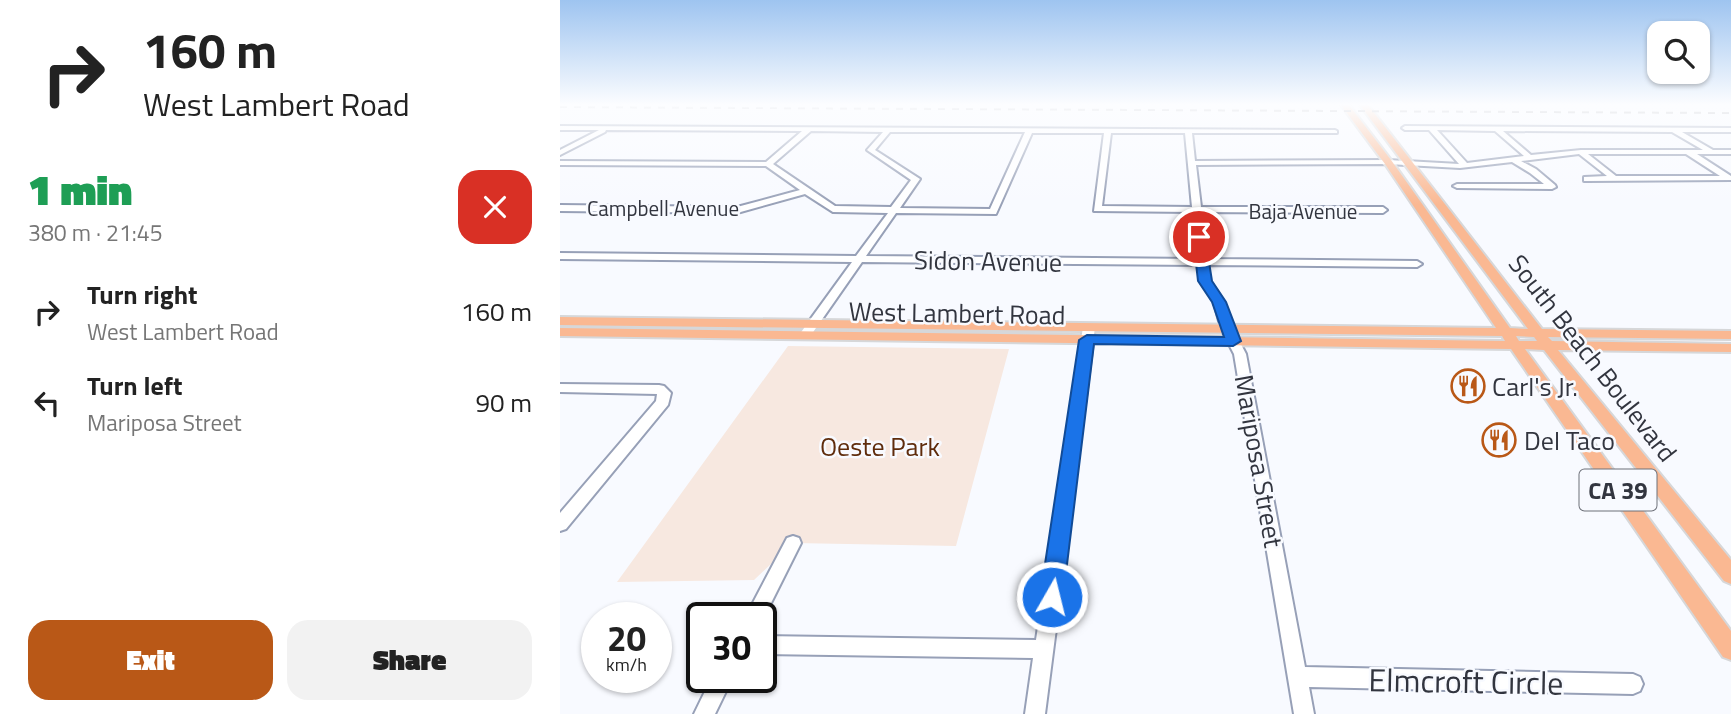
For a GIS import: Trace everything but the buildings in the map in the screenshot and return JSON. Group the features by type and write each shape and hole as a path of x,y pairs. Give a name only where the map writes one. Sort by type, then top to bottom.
{"main road":[{"name":"South Beach Boulevard","path":"1370,138 1731,649"},
{"name":"South Beach Boulevard","path":"1390,138 1543,339 1731,575"},
{"name":"West Lambert Road","path":"560,321 809,330"},
{"name":"West Lambert Road","path":"560,332 809,330 1509,338 1731,348"},
{"name":"West Lambert Road","path":"1543,339 1731,335"}],"street":[{"path":"560,153 588,138"},
{"path":"768,164 798,138"},
{"path":"809,330 916,179 871,150 881,138"},
{"path":"560,163 768,164 833,209 993,212 1026,138"},
{"path":"1097,209 1107,138"},
{"name":"Mariposa Street","path":"1189,138 1205,281 1219,302 1240,355 1304,714"},
{"path":"1440,138 1463,163"},
{"path":"1508,138 1528,156"},
{"path":"1688,138 1712,152"},
{"path":"1635,144 1646,151"},
{"path":"1192,163 1388,162 1425,166 1581,152 1731,152"},
{"path":"1581,152 1616,180"},
{"path":"1688,152 1731,178"},
{"path":"1457,187 1552,187 1533,171 1511,159"},
{"path":"1587,179 1731,178"},
{"name":"Campbell Avenue","path":"560,208 737,210 806,191"},
{"name":"Baja Avenue","path":"1097,209 1383,210"},
{"name":"Sidon Avenue","path":"560,256 1417,264"},
{"path":"1035,714 1088,333"},
{"path":"560,388 659,389 664,393 663,402 560,524"},
{"path":"762,602 793,543"},
{"path":"777,645 1045,649"},
{"name":"Elmcroft Circle","path":"1298,677 1633,684"},
{"path":"704,714 715,693"}],"green space":[{"name":"Oeste Park","path":"788,346 1009,349 956,546 793,543 754,580 617,582"}],"place":[{"name":"Carl's Jr.","path":"1468,386"},
{"name":"Del Taco","path":"1499,440"}],"route":[{"path":"1052,597 1087,340 1233,341 1219,302 1205,281 1199,237"}]}
